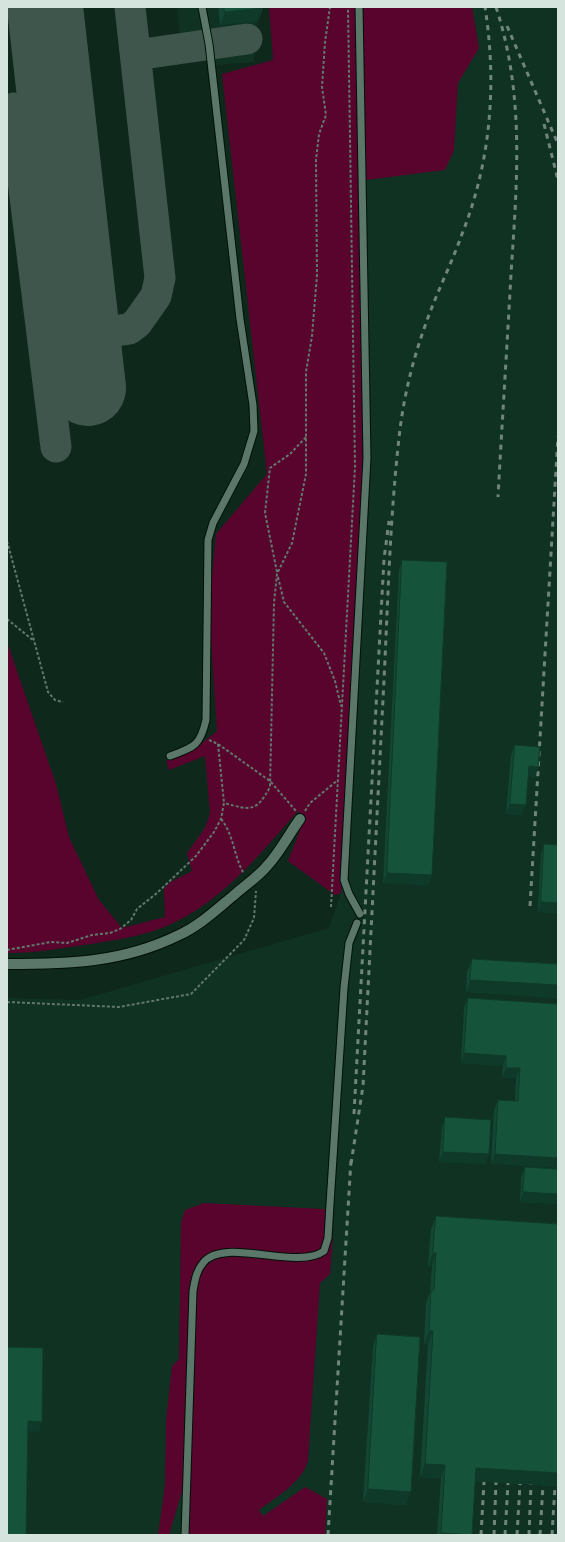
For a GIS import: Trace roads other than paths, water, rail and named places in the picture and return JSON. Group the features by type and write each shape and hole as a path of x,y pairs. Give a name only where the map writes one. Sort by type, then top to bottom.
{"street":[{"path":"7,964 65,964 115,958 148,948 180,935 203,920 267,867 300,819"}],"lane":[{"path":"170,756 191,748 202,737 206,720 208,540 213,523 244,464 254,431 253,405 240,319 209,44 202,7"},
{"path":"359,7 367,458 344,880 348,894 360,914"},
{"path":"185,1535 193,1291 197,1272 204,1261 217,1254 232,1253 311,1258 324,1251 328,1238 344,988 349,943 357,923"}],"railway":[{"path":"351,1164 363,1086 393,498 399,438 406,395 420,340 429,314 458,246 480,179 489,122 491,93 489,36 485,7"},
{"path":"496,7 505,40 511,73 517,139 517,173 498,497"},
{"path":"507,26 558,144"},
{"path":"544,124 558,180"},
{"path":"530,906 558,436"},
{"path":"354,1114 384,559 389,521"},
{"path":"328,1535 351,1160"},
{"path":"481,1535 484,1482"},
{"path":"494,1535 496,1482"},
{"path":"505,1535 508,1483"},
{"path":"517,1535 520,1484"},
{"path":"529,1535 531,1484"},
{"path":"540,1535 543,1485"},
{"path":"552,1535 555,1486"}]}
